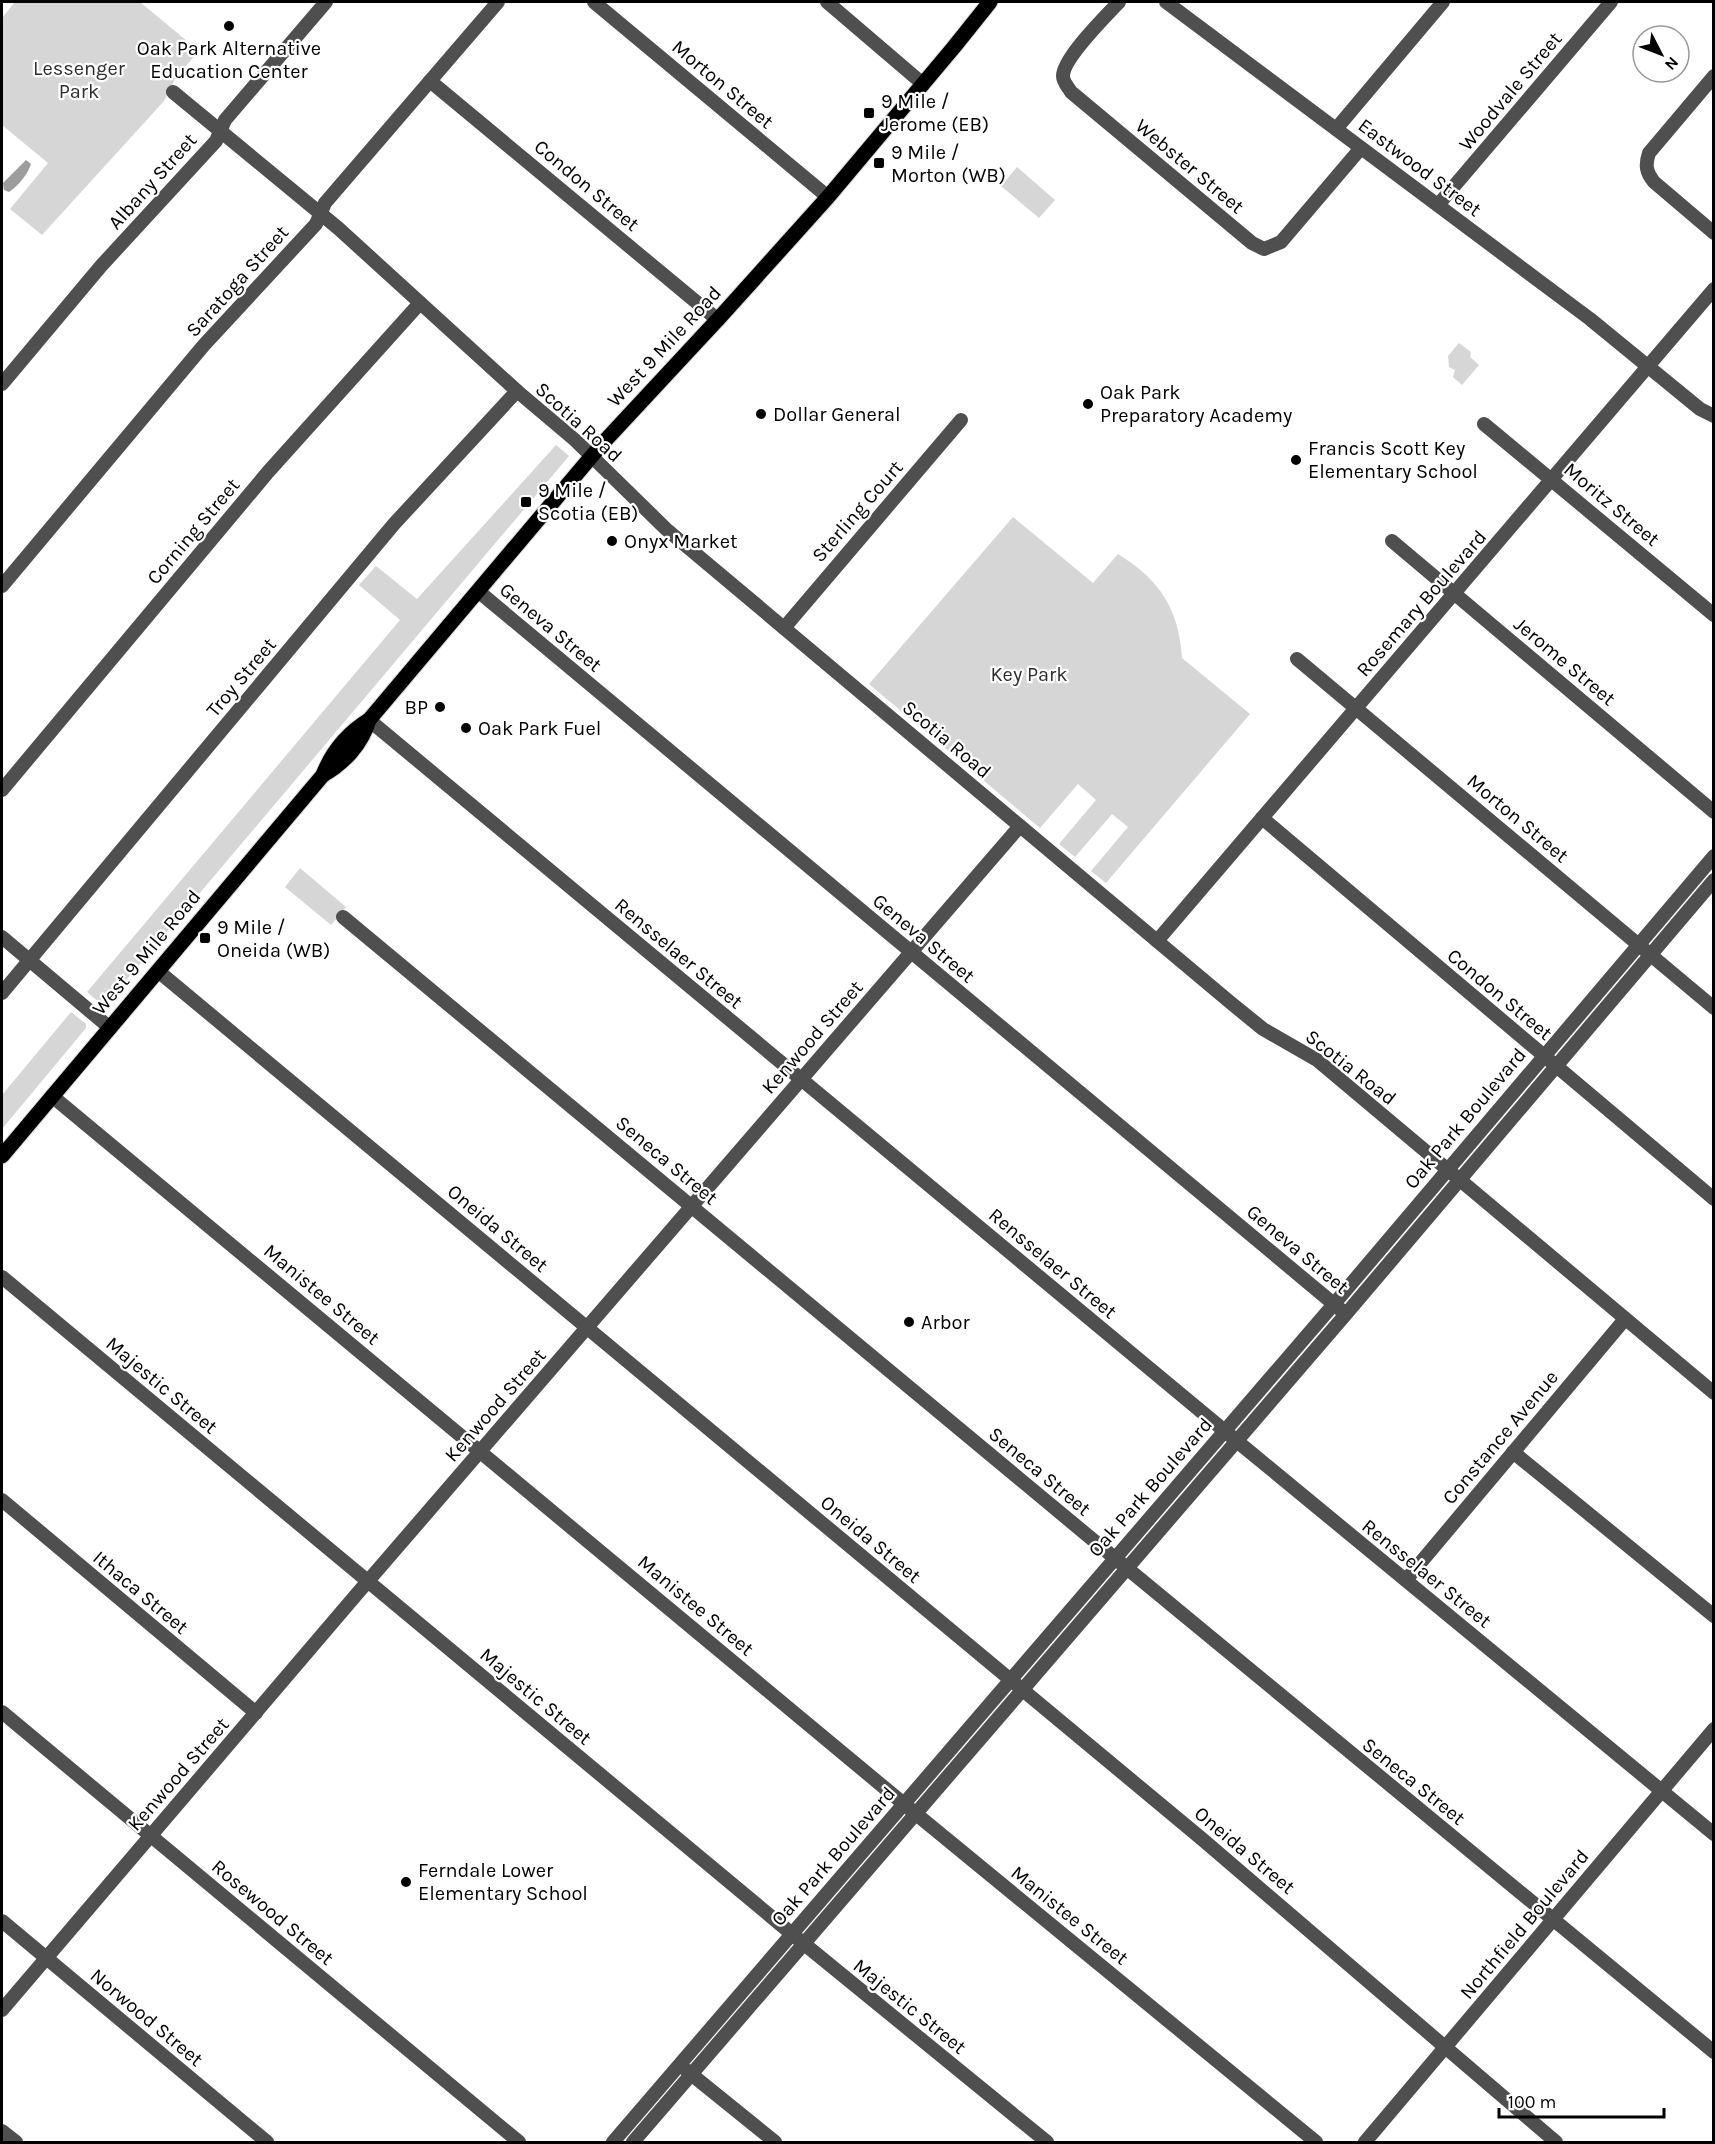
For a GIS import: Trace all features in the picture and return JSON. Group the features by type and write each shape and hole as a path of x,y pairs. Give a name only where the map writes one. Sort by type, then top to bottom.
{"main road":[{"name":"West 9 Mile Road","path":"2,1156 323,775 338,767 365,735 369,720 591,456 718,320 828,197 990,2"}],"street":[{"name":"Albany Street","path":"2,384 101,266 216,141 225,120 326,2"},
{"name":"Saratoga Street","path":"2,586 204,345 316,224 325,203 498,2"},
{"name":"Morton Street","path":"594,2 828,197"},
{"path":"827,2 923,84"},
{"name":"Webster Street","path":"1119,2 1069,59 1063,73 1065,84 1071,92 1252,243 1264,249 1281,242 1361,148"},
{"name":"Eastwood Street","path":"1166,2 1590,319 1700,409"},
{"path":"1336,129 1443,2"},
{"name":"Woodvale Street","path":"1438,205 1611,2"},
{"path":"1713,76 1649,153 1646,166 1648,175 1654,182 1713,233"},
{"name":"Condon Street","path":"430,81 718,320"},
{"name":"Scotia Road","path":"172,92 320,214 591,456 666,529 1256,1023 1317,1060 1713,1393"},
{"name":"Rosemary Boulevard","path":"1157,941 1713,290"},
{"name":"Corning Street","path":"2,790 268,472 420,303"},
{"name":"Troy Street","path":"2,993 394,524 517,391"},
{"path":"1700,409 1713,416"},
{"path":"1700,409 1713,422"},
{"name":"Sterling Court","path":"784,628 960,420"},
{"name":"Moritz Street","path":"1484,424 1713,615"},
{"name":"Jerome Street","path":"1392,541 1713,812"},
{"name":"Geneva Street","path":"478,591 1346,1314"},
{"name":"Morton Street","path":"1298,659 1713,1008"},
{"name":"Rensselaer Street","path":"369,720 1236,1441 1713,1834"},
{"name":"Condon Street","path":"1262,818 1713,1199"},
{"name":"Kenwood Street","path":"2,2010 368,1581 1020,826"},
{"name":"Oak Park Boulevard","path":"613,2142 1334,1304 1713,856"},
{"name":"Oak Park Boulevard","path":"633,2142 1346,1314 1713,880"},
{"name":"Seneca Street","path":"344,917 1126,1568 1713,2052"},
{"path":"2,937 110,1028"},
{"name":"Oneida Street","path":"158,970 1202,1839 1556,2142"},
{"name":"Manistee Street","path":"52,1096 1316,2142"},
{"name":"Majestic Street","path":"2,1277 804,1944 1047,2142"},
{"name":"Constance Avenue","path":"1406,1580 1625,1319"},
{"path":"1513,1452 1713,1616"},
{"name":"Ithaca Street","path":"2,1500 256,1713"},
{"name":"Rosewood Street","path":"2,1712 519,2142"},
{"name":"Northfield Boulevard","path":"1365,2142 1713,1730"},
{"name":"Norwood Street","path":"2,1921 267,2142"},
{"path":"680,2065 775,2142"},
{"path":"2,2131 16,2142"}],"green space":[{"name":"Lessenger Park","path":"15,2 140,2 199,51 176,77 164,101 42,235 10,209 48,163 2,125 2,18"},
{"path":"1017,167 1055,200 1039,218 1001,186"},
{"path":"1459,343 1471,352 1470,357 1479,365 1462,385 1453,377 1455,370 1449,367 1448,356"},
{"path":"556,445 569,456 112,997 100,1003 87,992 400,620 359,585 376,566 417,599"},
{"name":"Key Park","path":"1013,517 1093,583 1118,554 1133,564 1156,585 1172,610 1177,625 1182,658 1250,714 1106,883 1091,871 1128,827 1112,814 1075,857 1059,844 1096,800 1078,784 1040,828 869,684"},
{"path":"300,868 346,907 331,925 285,887"},
{"path":"71,1012 86,1024 86,1028 2,1129 2,1095"}],"shaded area":[{"path":"26,160 31,164 25,176 9,192 4,190 3,183"}],"place":[{"name":"Oak Park Alternative Education Center","path":"229,26"},
{"name":"9 Mile / Jerome (EB)","path":"869,113"},
{"name":"9 Mile / Morton (WB)","path":"879,163"},
{"name":"Oak Park Preparatory Academy","path":"1088,404"},
{"name":"Dollar General","path":"761,414"},
{"name":"Francis Scott Key Elementary School","path":"1296,460"},
{"name":"9 Mile / Scotia (EB)","path":"526,502"},
{"name":"Onyx Market","path":"612,541"},
{"name":"BP","path":"440,707"},
{"name":"Oak Park Fuel","path":"466,728"},
{"name":"9 Mile / Oneida (WB)","path":"205,938"},
{"name":"Arbor","path":"909,1322"},
{"name":"Ferndale Lower Elementary School","path":"406,1882"}]}
